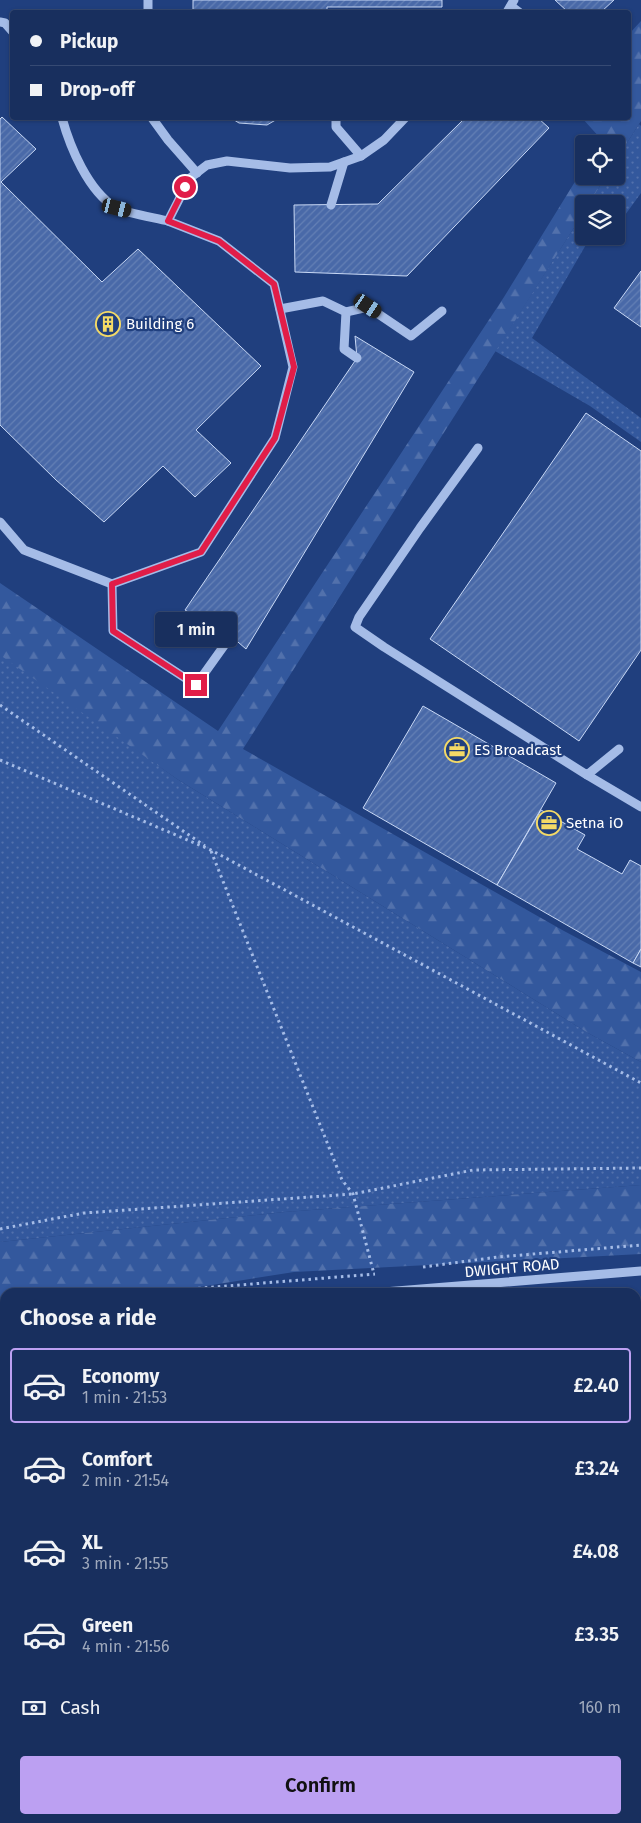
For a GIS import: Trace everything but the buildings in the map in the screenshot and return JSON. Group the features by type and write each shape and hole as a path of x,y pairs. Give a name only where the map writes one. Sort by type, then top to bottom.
{"street":[{"path":"0,22 10,29"},
{"path":"0,522 24,550 112,584 201,552 275,438 294,367 274,284 219,241 168,221 117,208 92,186 69,142 63,120"},
{"path":"153,120 168,140 197,172"},
{"path":"336,120 336,127 361,156"},
{"path":"168,221 190,178 207,165 227,161 290,168 330,167 361,156 384,140 404,120"},
{"path":"331,204 344,162"},
{"path":"280,309 324,301 346,312 368,306 411,336 442,311"},
{"path":"346,312 344,349 357,358"},
{"path":"478,448 359,617 356,627 384,647 641,807"},
{"path":"112,584 113,631 196,685 231,636"},
{"path":"587,775 619,750"},
{"name":"DWIGHT ROAD","path":"433,1288 641,1271"}],"path":[{"path":"0,705 211,850 342,1180 352,1194 374,1274"},
{"path":"0,760 211,850 641,1083"},
{"path":"0,1229 84,1213 352,1194 473,1170 641,1168"}],"green space":[{"path":"641,21 641,121 625,146 625,135 597,135 584,120 631,120 631,32"},
{"path":"639,124 641,126 641,193 625,215 625,195 594,195 601,185 625,185 625,146"},
{"path":"575,182 575,185 601,185 594,195 575,195 575,226 243,749 564,931 641,972 641,1062 588,1033 177,779 0,655 0,583 218,731 504,297"},
{"path":"575,226 575,245 586,245 532,338 641,418 641,442 590,406 495,351"},
{"path":"0,652 177,779 588,1033 641,1062 641,1185 285,1212 0,1242"},
{"path":"641,1185 641,1254 294,1272 193,1288 0,1288 0,1242 285,1212"}],"place":[{"name":"Building 6","path":"108,324"},
{"name":"ES Broadcast","path":"457,750"},
{"name":"Setna iO","path":"549,823"}],"route":[{"path":"185,187 168,221 219,241 274,284 294,367 275,438 201,552 112,584 113,631 196,685"}]}
